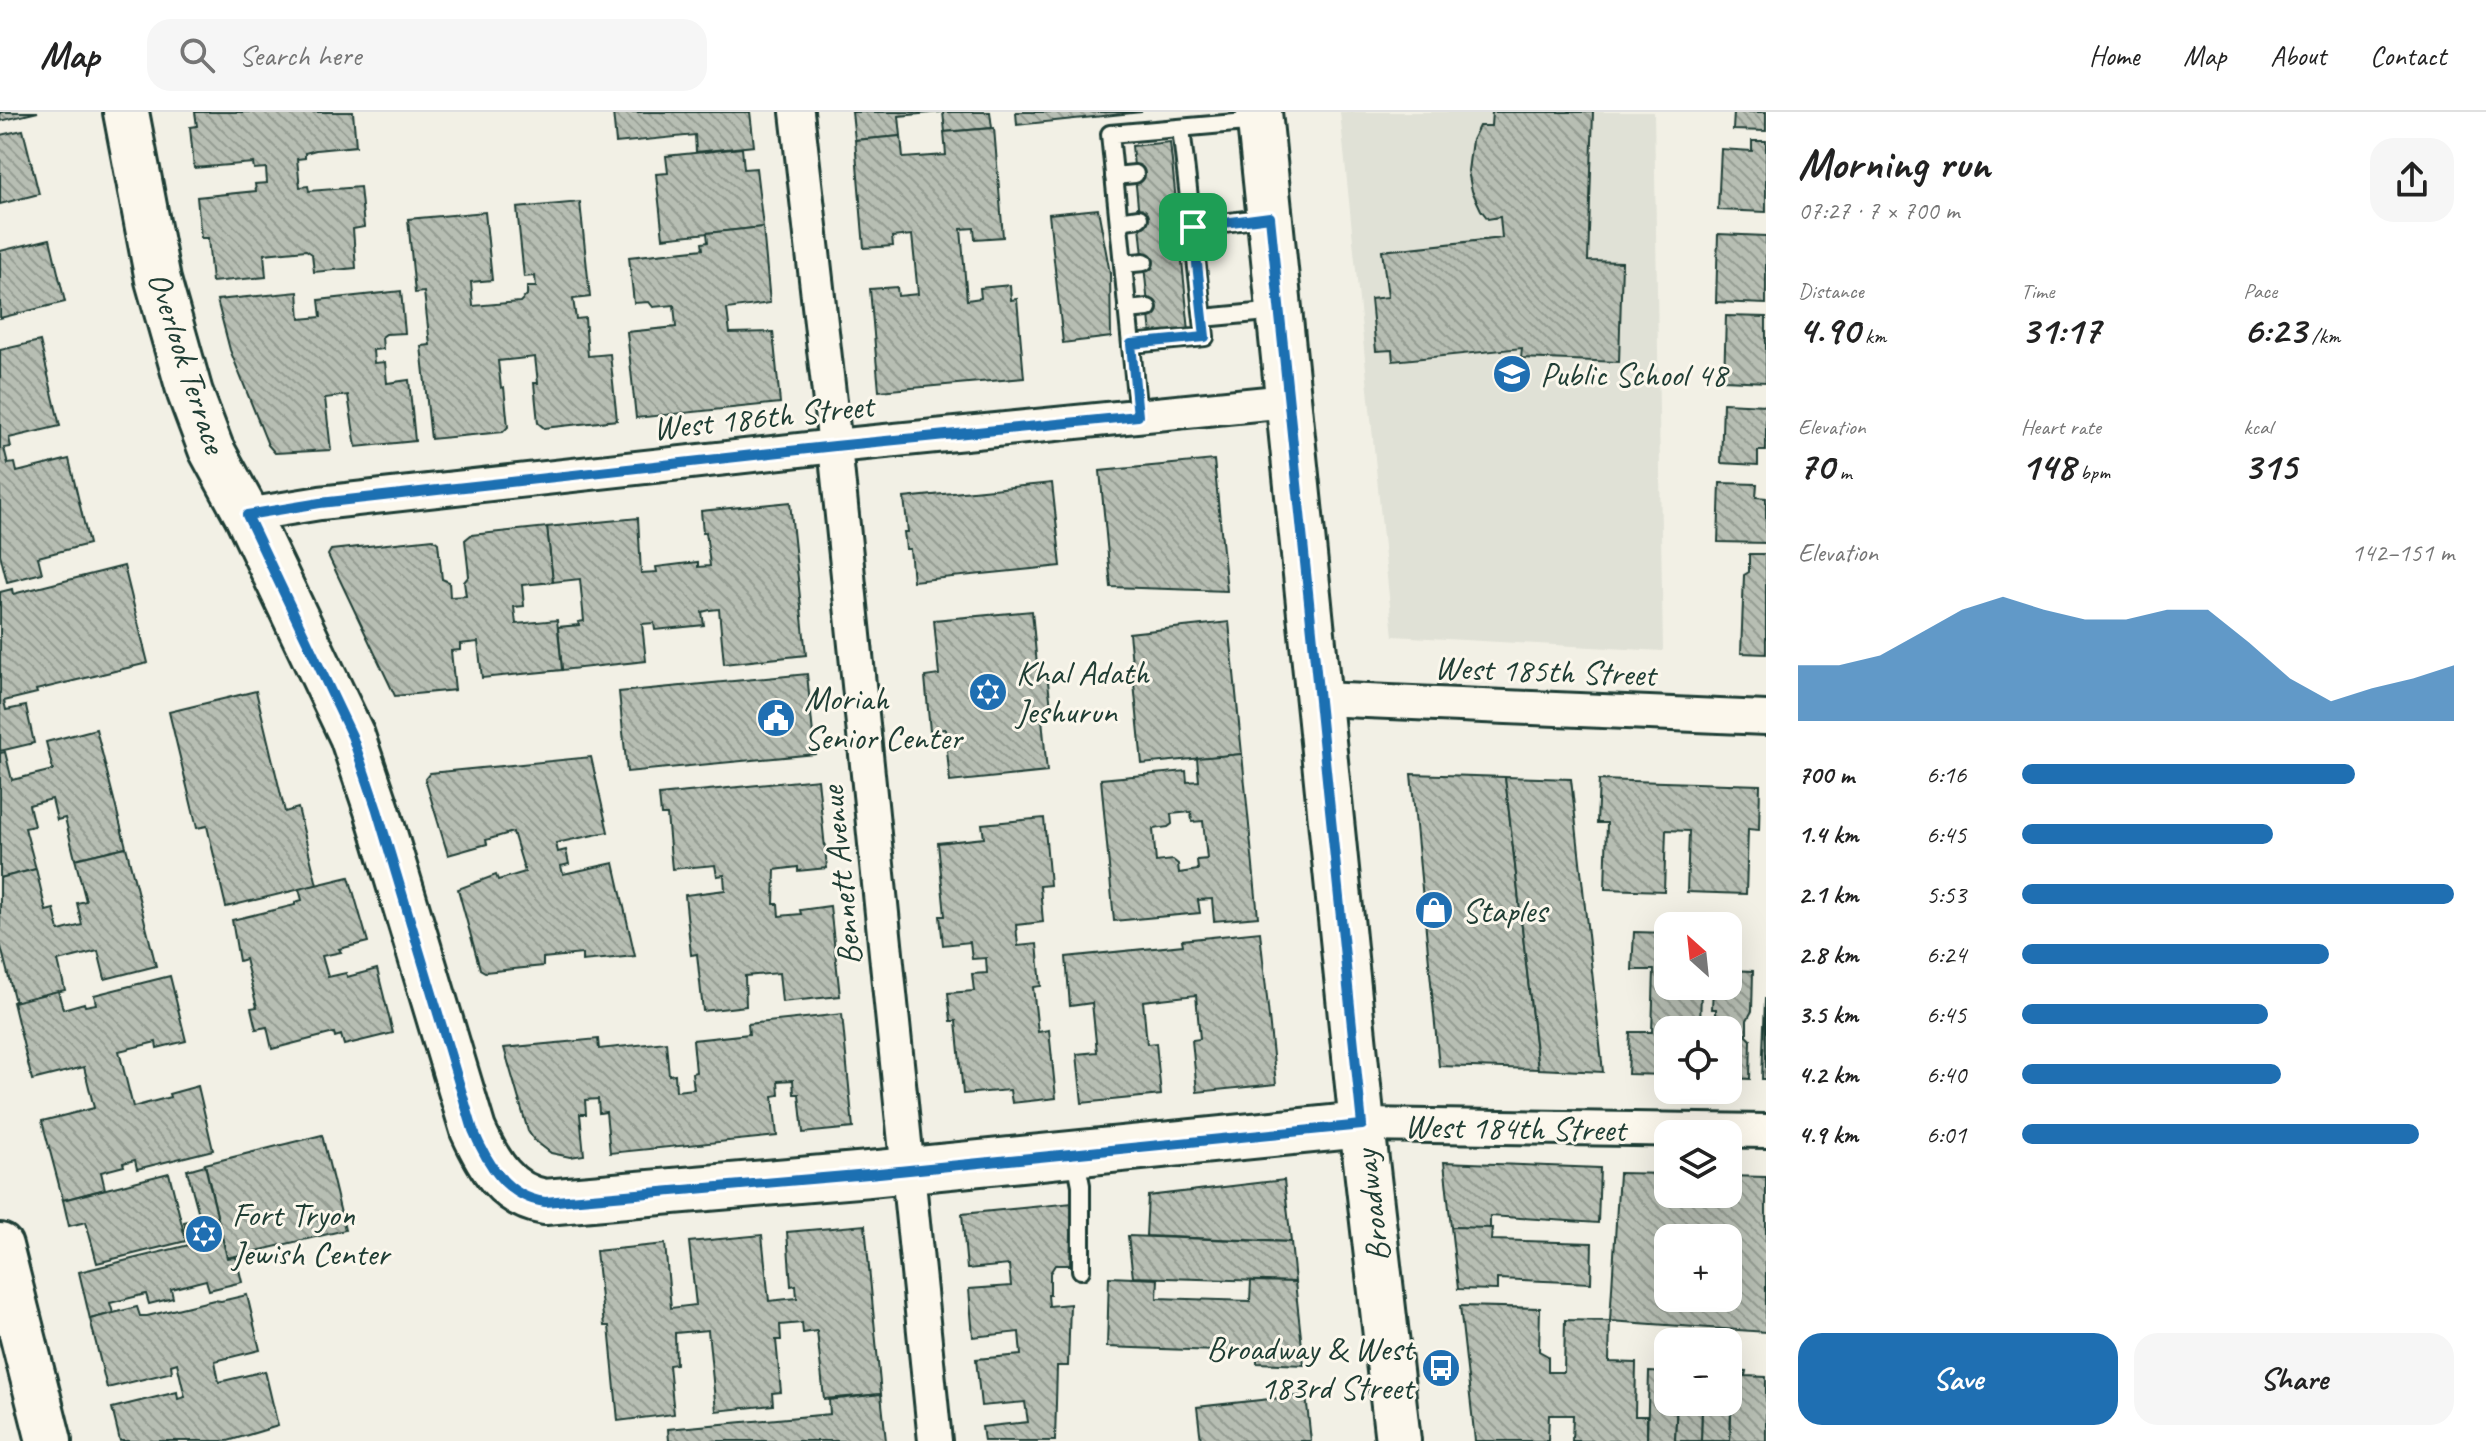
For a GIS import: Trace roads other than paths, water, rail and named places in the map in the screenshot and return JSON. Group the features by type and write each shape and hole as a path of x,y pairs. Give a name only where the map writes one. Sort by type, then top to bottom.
{"street":[{"name":"Overlook Terrace","path":"126,112 158,280 190,393 211,449 247,515 352,736 473,1130 489,1162 504,1182"},
{"name":"Bennett Avenue","path":"797,112 835,446 935,1441"},
{"name":"Broadway","path":"1259,116 1362,1125 1398,1441"},
{"name":"West 186th Street","path":"247,515 320,503 835,446 1288,401"},
{"name":"West 185th Street","path":"1320,699 1766,718"},
{"name":"West 184th Street","path":"504,1182 527,1196 545,1202 1362,1125 1766,1131"},
{"path":"0,1246 49,1441"}],"lane":[{"path":"1138,416 1110,134 1181,128 1259,116"},
{"path":"1131,344 1205,337 1189,258 1187,218 1179,169 1181,128"},
{"path":"1114,176 1135,174"},
{"path":"1187,218 1270,217"},
{"path":"1119,221 1139,218"},
{"path":"1123,264 1144,262"},
{"path":"1127,310 1148,308"},
{"path":"1197,308 1279,310"},
{"path":"1075,1153 1081,1185 1081,1270"}],"place":[{"name":"Public School 48","path":"1512,374"},
{"name":"Khal Adath Jeshurun","path":"988,692"},
{"name":"Moriah Senior Center","path":"776,718"},
{"name":"Staples","path":"1434,910"},
{"name":"Fort Tryon Jewish Center","path":"204,1234"},
{"name":"Broadway & West 183rd Street","path":"1441,1368"}]}
